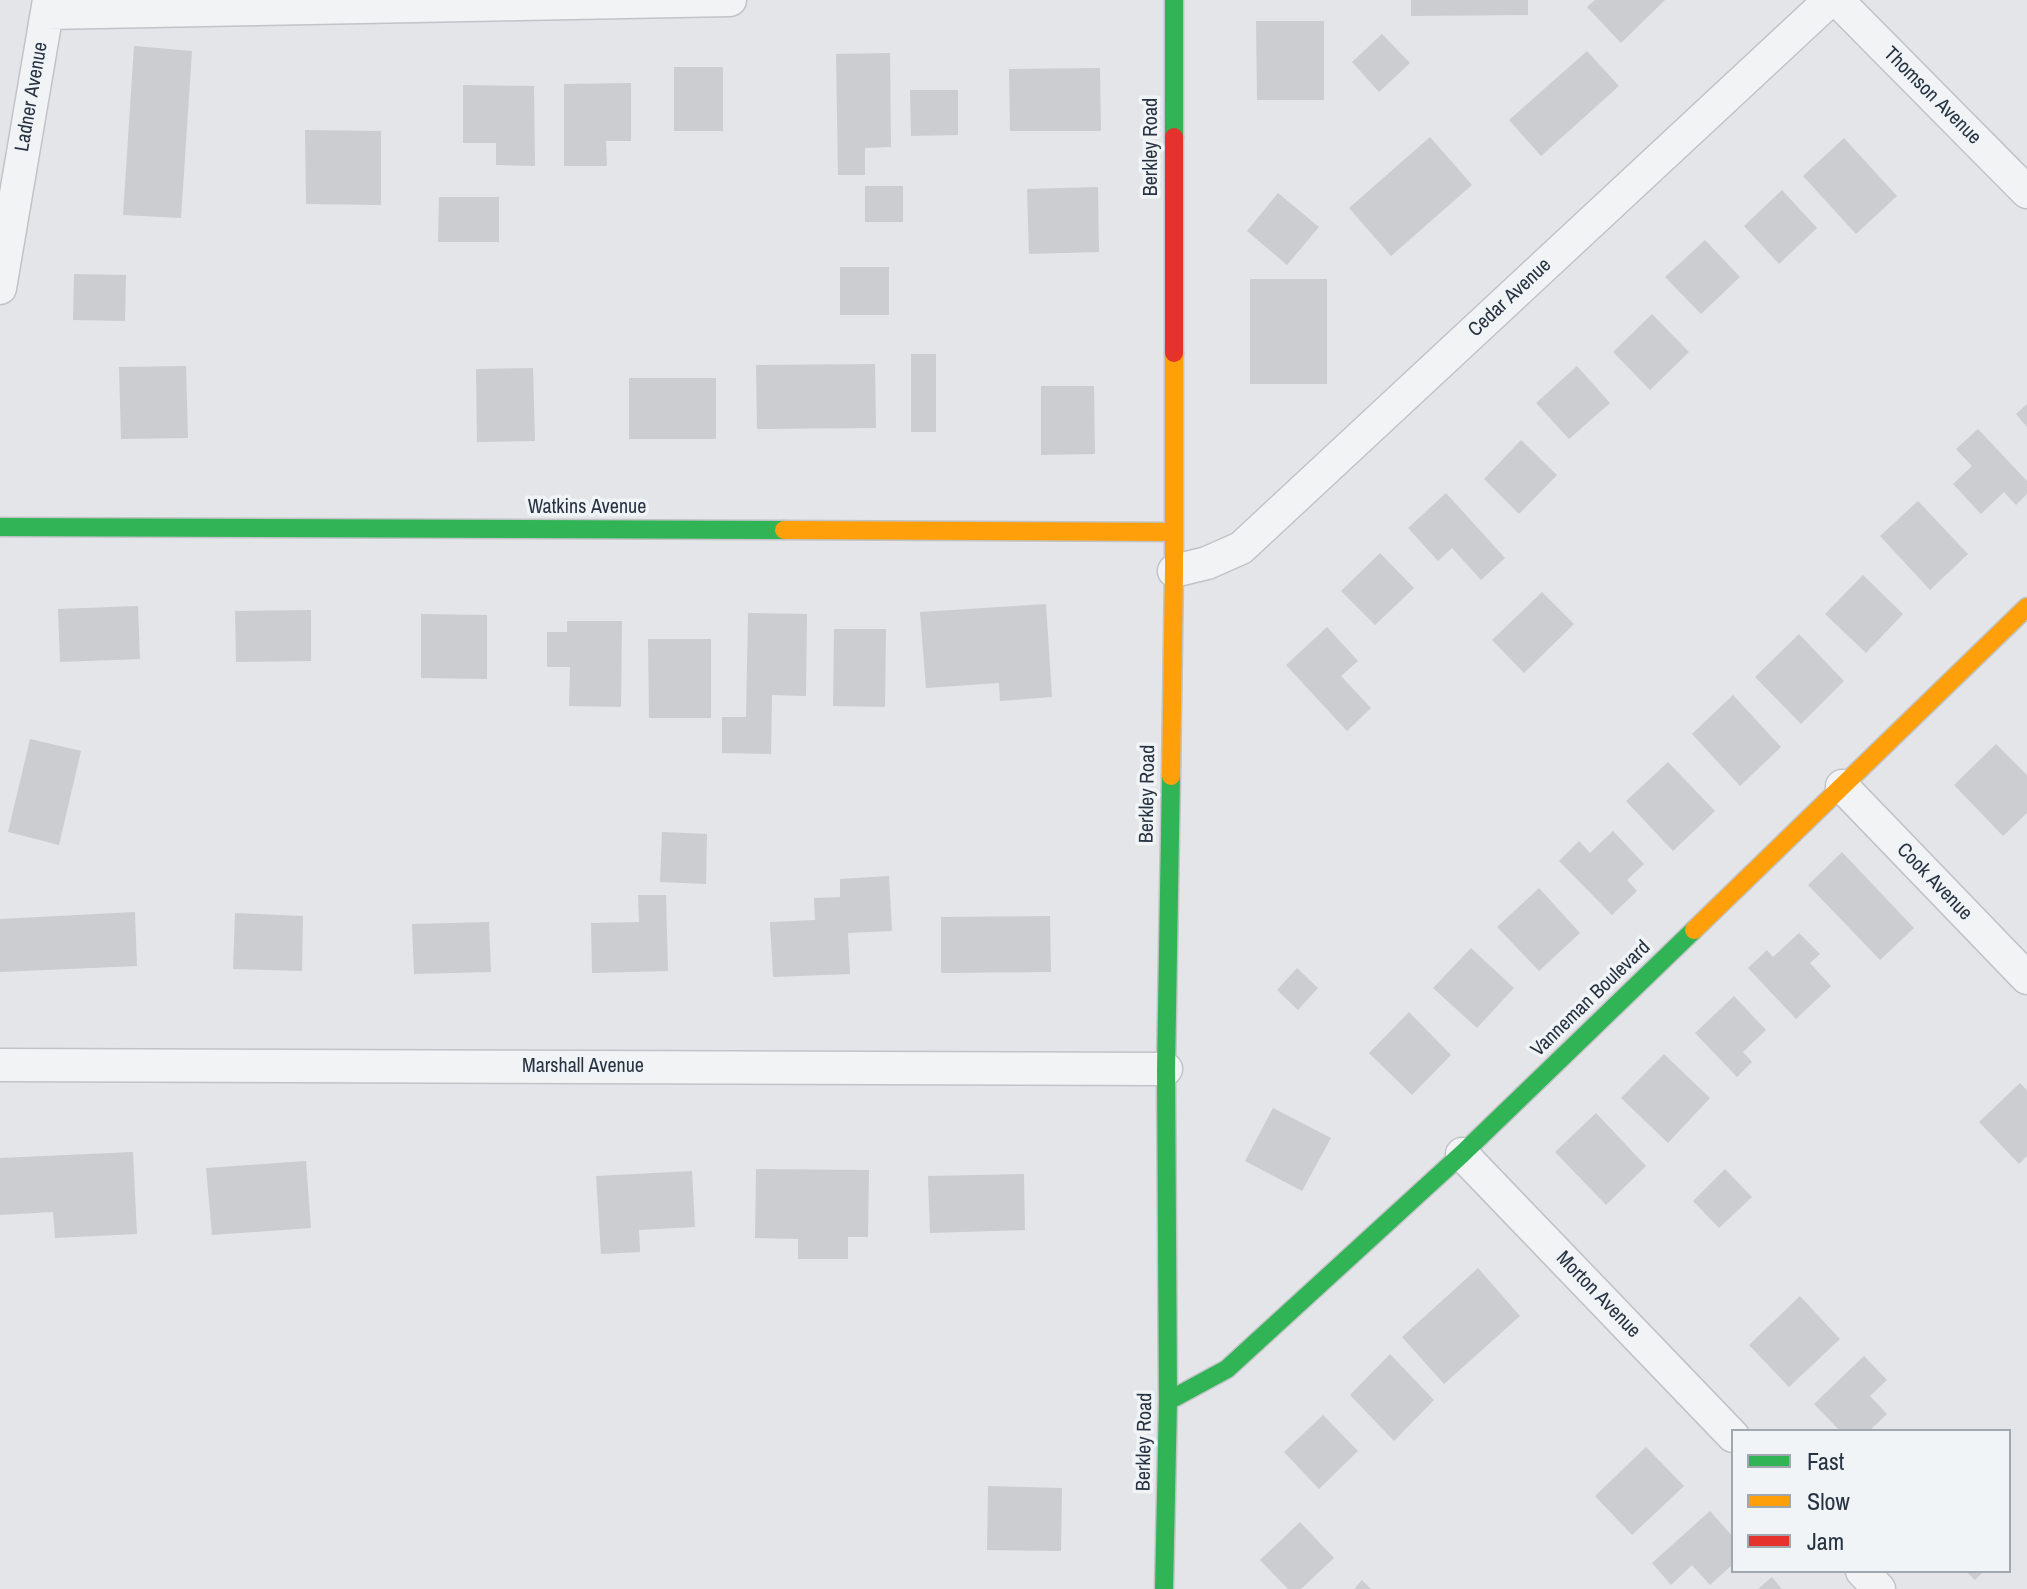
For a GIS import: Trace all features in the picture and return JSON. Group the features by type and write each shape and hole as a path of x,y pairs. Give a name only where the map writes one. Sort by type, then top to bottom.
{"street":[{"path":"48,7 730,0"},
{"name":"Berkley Road","path":"1164,1589 1168,1401 1166,1069 1174,571 1174,0"},
{"name":"Cedar Avenue","path":"1174,571 1207,563 1241,548 1830,0"},
{"name":"Thomson Avenue","path":"1837,0 2027,192"},
{"name":"Ladner Avenue","path":"0,288 9,180 48,7"},
{"name":"Watkins Avenue","path":"0,527 1174,532"},
{"name":"Vanneman Boulevard","path":"1168,1401 1227,1369 1462,1154 2027,607"},
{"name":"Cook Avenue","path":"1842,786 2027,978"},
{"name":"Marshall Avenue","path":"0,1065 1166,1069"},
{"name":"Morton Avenue","path":"1462,1154 1731,1434"},
{"path":"1864,1573 1879,1589"}],"building":[{"path":"1411,0 1528,0 1528,15 1411,16"},
{"path":"1595,0 1665,0 1621,43 1587,7"},
{"path":"1256,21 1324,21 1324,100 1257,100"},
{"path":"1382,34 1410,63 1379,92 1352,62"},
{"path":"134,46 192,51 181,218 123,215"},
{"path":"1587,51 1619,86 1541,156 1509,120"},
{"path":"890,53 891,147 865,148 865,175 838,175 836,54"},
{"path":"674,67 723,67 723,131 674,131"},
{"path":"1100,68 1101,131 1010,131 1009,69"},
{"path":"631,83 631,141 606,141 607,166 564,166 564,84"},
{"path":"463,85 534,86 535,166 496,165 496,143 463,143"},
{"path":"910,90 958,90 958,135 911,136"},
{"path":"305,130 381,131 381,205 306,204"},
{"path":"1430,137 1472,185 1391,256 1349,208"},
{"path":"1844,138 1897,196 1856,234 1803,176"},
{"path":"865,186 903,186 903,222 865,222"},
{"path":"1098,187 1099,252 1029,254 1027,189"},
{"path":"1782,190 1817,228 1779,264 1744,226"},
{"path":"1278,193 1319,227 1287,265 1247,231"},
{"path":"439,197 499,197 499,242 438,242"},
{"path":"1705,240 1740,277 1701,314 1665,277"},
{"path":"840,267 889,267 889,315 840,315"},
{"path":"74,274 126,275 125,321 73,320"},
{"path":"1250,279 1327,279 1327,384 1250,384"},
{"path":"1652,314 1689,352 1650,390 1613,352"},
{"path":"911,354 936,354 936,432 911,432"},
{"path":"875,364 876,428 757,429 756,365"},
{"path":"186,366 188,438 121,439 119,367"},
{"path":"1577,366 1610,403 1569,439 1536,403"},
{"path":"533,368 535,441 477,442 476,369"},
{"path":"629,378 716,378 716,439 629,439"},
{"path":"1041,386 1094,386 1095,454 1041,455"},
{"path":"2027,404 2027,427 2016,414"},
{"path":"1978,429 2027,481 2027,494 2016,505 2004,492 1981,514 1953,484 1972,466 1956,449"},
{"path":"1521,440 1557,475 1519,514 1484,479"},
{"path":"1446,493 1505,558 1481,580 1452,548 1438,561 1408,528"},
{"path":"1918,501 1968,554 1930,590 1880,536"},
{"path":"1380,553 1414,588 1375,625 1341,591"},
{"path":"1863,575 1903,614 1866,653 1825,614"},
{"path":"1542,592 1574,624 1524,673 1492,640"},
{"path":"1046,604 1052,697 1000,701 999,683 926,688 920,612"},
{"path":"138,606 140,659 60,662 58,609"},
{"path":"311,610 311,661 236,662 235,611"},
{"path":"748,613 807,614 806,696 772,695 771,754 722,753 722,717 746,717"},
{"path":"421,614 487,615 487,679 421,678"},
{"path":"567,621 622,621 621,707 569,706 570,667 547,667 547,632 567,632"},
{"path":"1327,627 1358,661 1341,676 1371,708 1347,731 1286,665"},
{"path":"834,629 886,629 885,707 833,706"},
{"path":"1799,634 1844,681 1801,724 1755,677"},
{"path":"648,639 711,639 711,718 649,718"},
{"path":"1733,695 1781,747 1740,786 1692,734"},
{"path":"30,739 81,751 59,845 8,832"},
{"path":"1996,744 2027,775 2027,813 2003,836 1954,785"},
{"path":"1668,762 1715,811 1673,851 1626,801"},
{"path":"1613,831 1644,864 1627,880 1637,891 1612,915 1559,861 1579,841 1590,853"},
{"path":"662,832 707,834 706,884 660,882"},
{"path":"1842,852 1914,928 1880,960 1808,885"},
{"path":"889,876 892,931 848,933 850,974 773,977 770,922 815,920 814,898 840,897 840,879"},
{"path":"1539,888 1580,933 1539,971 1497,927"},
{"path":"638,895 666,895 668,971 592,973 591,923 639,922"},
{"path":"135,912 137,966 0,972 0,919"},
{"path":"235,913 303,916 302,971 233,969"},
{"path":"1050,916 1051,972 941,973 941,917"},
{"path":"489,922 491,972 414,974 412,924"},
{"path":"1799,933 1820,954 1810,963 1831,986 1796,1019 1748,968 1767,950 1773,957"},
{"path":"1471,948 1514,988 1477,1028 1433,988"},
{"path":"1297,968 1318,988 1298,1010 1277,990"},
{"path":"1734,996 1766,1030 1743,1052 1752,1062 1737,1077 1695,1033"},
{"path":"1409,1012 1451,1055 1412,1095 1369,1053"},
{"path":"1664,1054 1710,1098 1668,1143 1621,1098"},
{"path":"2020,1083 2027,1090 2027,1156 2019,1164 1979,1122"},
{"path":"1273,1108 1331,1138 1302,1191 1245,1161"},
{"path":"1596,1113 1646,1166 1606,1205 1555,1152"},
{"path":"133,1152 137,1234 55,1238 53,1212 0,1215 0,1158"},
{"path":"306,1161 311,1228 212,1235 206,1168"},
{"path":"756,1169 869,1170 868,1237 848,1237 848,1259 798,1259 798,1239 755,1238"},
{"path":"1725,1169 1752,1197 1719,1228 1693,1201"},
{"path":"692,1171 695,1227 639,1230 640,1252 601,1254 596,1176"},
{"path":"1024,1174 1025,1230 930,1233 928,1176"},
{"path":"1478,1268 1520,1316 1444,1384 1402,1337"},
{"path":"1800,1296 1840,1339 1789,1387 1749,1345"},
{"path":"1390,1354 1434,1400 1394,1441 1350,1395"},
{"path":"1864,1356 1887,1380 1870,1396 1887,1414 1871,1429 1838,1429 1814,1404"},
{"path":"1323,1415 1358,1451 1319,1489 1284,1452"},
{"path":"1646,1447 1684,1486 1632,1535 1595,1496"},
{"path":"988,1486 1062,1488 1061,1551 987,1550"},
{"path":"1710,1511 1731,1535 1731,1566 1710,1585 1692,1565 1671,1585 1652,1563"},
{"path":"1300,1522 1334,1558 1301,1589 1288,1589 1260,1560"},
{"path":"1968,1573 1982,1573 1975,1580"},
{"path":"1772,1577 1782,1589 1758,1589"},
{"path":"1362,1580 1371,1589 1354,1589"}],"traffic: fast":[{"path":"1174,0 1174,137"},
{"path":"0,527 784,530"},
{"path":"1164,1589 1168,1401 1166,1069 1171,776"},
{"path":"1168,1401 1227,1369 1462,1154 1694,930"}],"traffic: slow":[{"path":"1171,776 1174,353"},
{"path":"784,530 1174,532"},
{"path":"1694,930 2027,607"}],"traffic: jam":[{"path":"1174,137 1174,353"}]}
